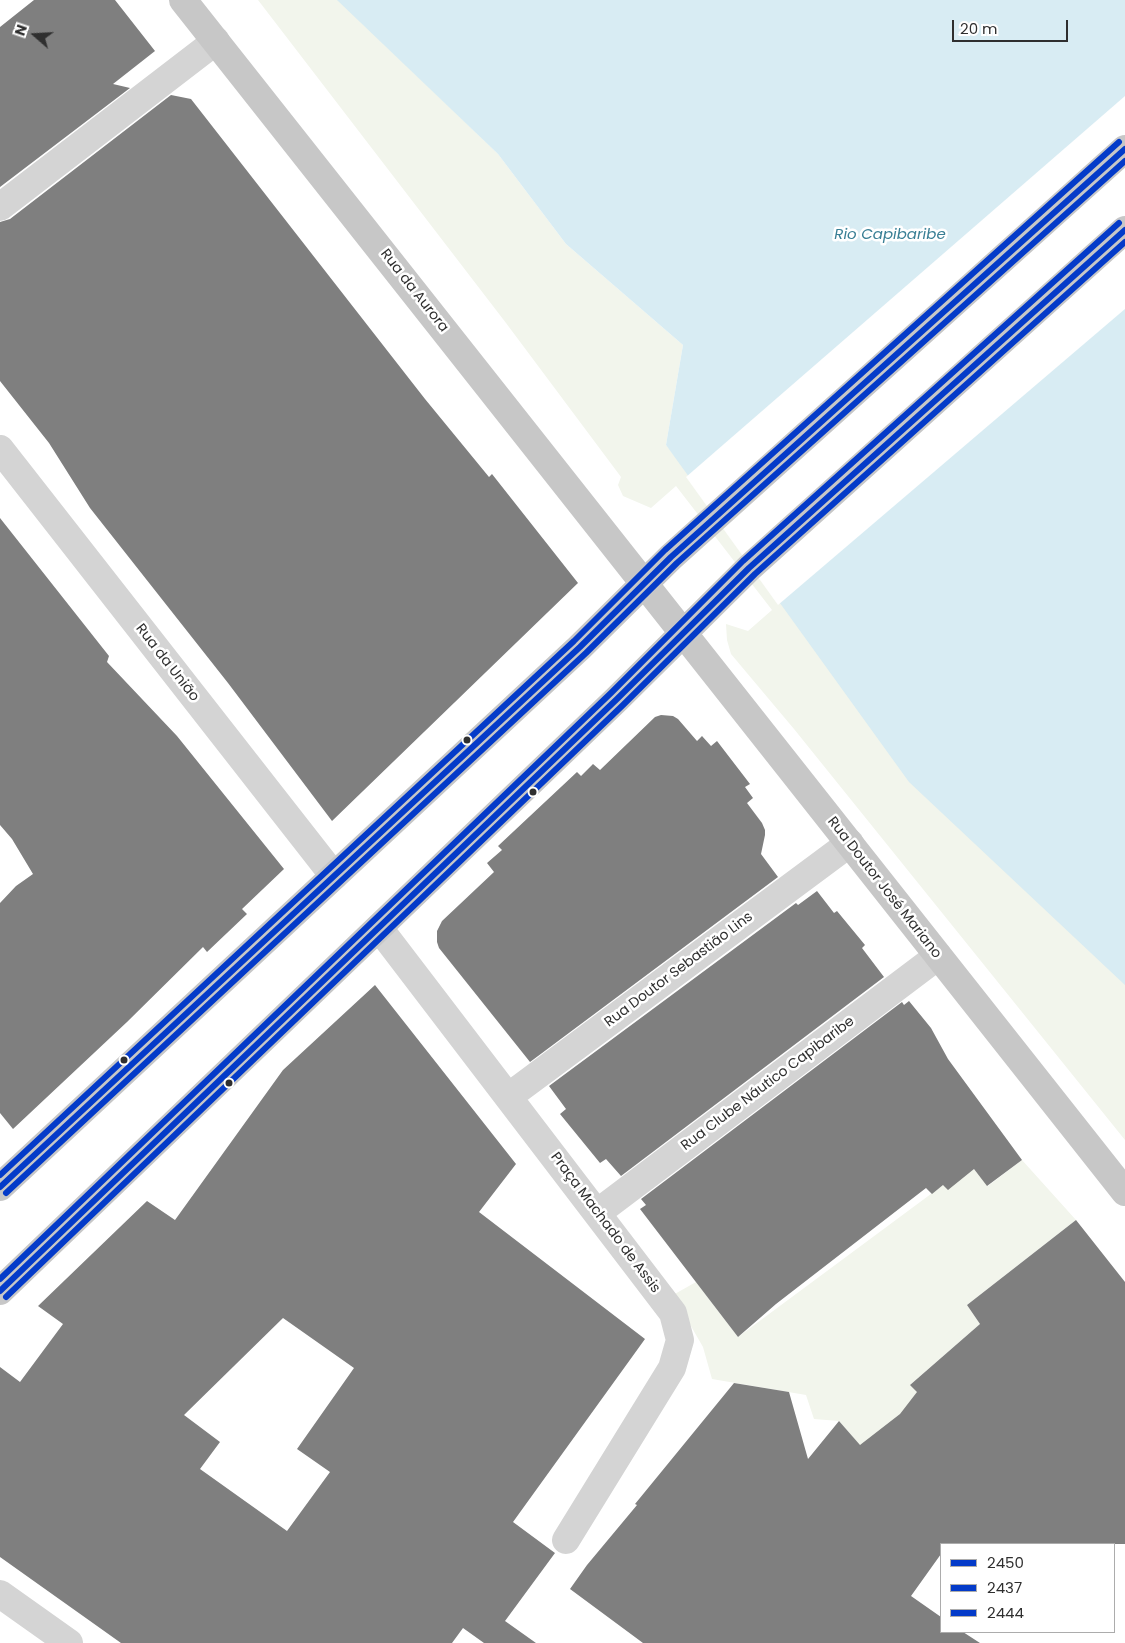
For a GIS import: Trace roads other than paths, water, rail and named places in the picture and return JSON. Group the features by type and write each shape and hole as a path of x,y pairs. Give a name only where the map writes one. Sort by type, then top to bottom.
{"main road":[{"name":"Rua da Aurora","path":"183,0 644,584"},
{"path":"1,1184 580,647 708,524 1125,149"},
{"path":"0,1291 379,928 749,568 1125,230"},
{"name":"Rua Doutor José Mariano","path":"644,584 1125,1192"}],"street":[{"path":"0,207 216,41"},
{"name":"Rua da União","path":"0,449 334,876"},
{"name":"Rua Doutor Sebastião Lins","path":"508,1097 850,843"},
{"name":"Praça Machado de Assis","path":"379,928 674,1313 680,1340 672,1368 566,1540"},
{"name":"Rua Clube Náutico Capibaribe","path":"597,1213 938,956"},
{"path":"0,1594 70,1643"}],"water":[{"name":"Rio Capibaribe","path":"337,0 1125,0 1125,985 909,782 666,445 683,345 566,244 498,154"}]}
